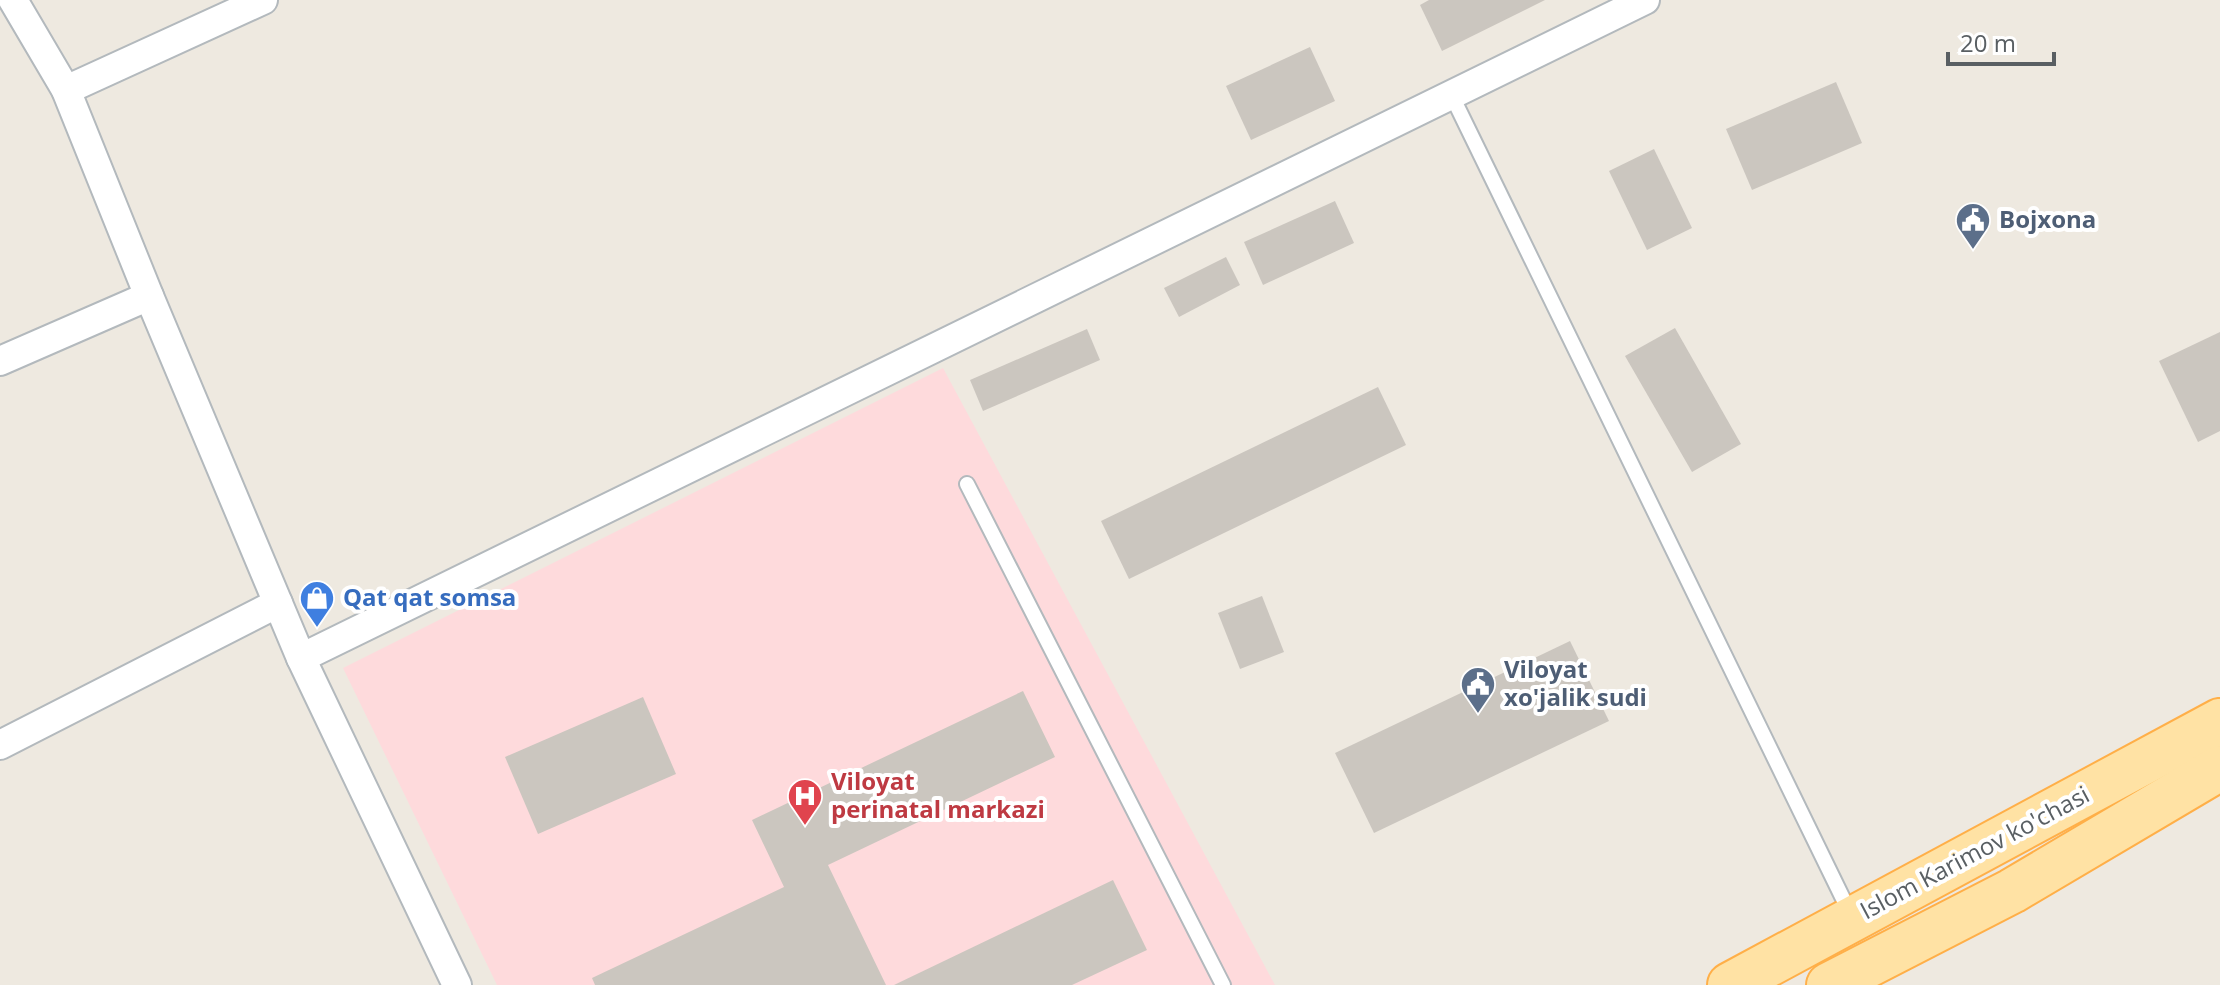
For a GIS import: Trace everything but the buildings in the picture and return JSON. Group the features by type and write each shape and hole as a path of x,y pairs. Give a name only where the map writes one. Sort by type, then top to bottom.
{"main road":[{"name":"Islom Karimov ko'chasi","path":"1730,985 2220,721"},
{"name":"Islom Karimov ko'chasi","path":"1829,985 2012,891 2220,768"}],"street":[{"path":"13,0 66,90 301,658 457,985"},
{"path":"66,90 263,0"},
{"path":"301,658 1645,0"},
{"path":"0,361 149,296"},
{"path":"0,745 278,603"}],"lane":[{"path":"1452,96 1853,919"},
{"path":"967,484 1223,985"}],"shaded area":[{"name":"Viloyat perinatal markazi","path":"943,368 1275,985 497,985 343,668"}],"place":[{"name":"Bojxona","path":"1973,251"},
{"name":"Qat qat somsa","path":"317,629"},
{"name":"Viloyat xo'jalik sudi","path":"1478,715"},
{"name":"Viloyat perinatal markazi","path":"805,827"}]}
